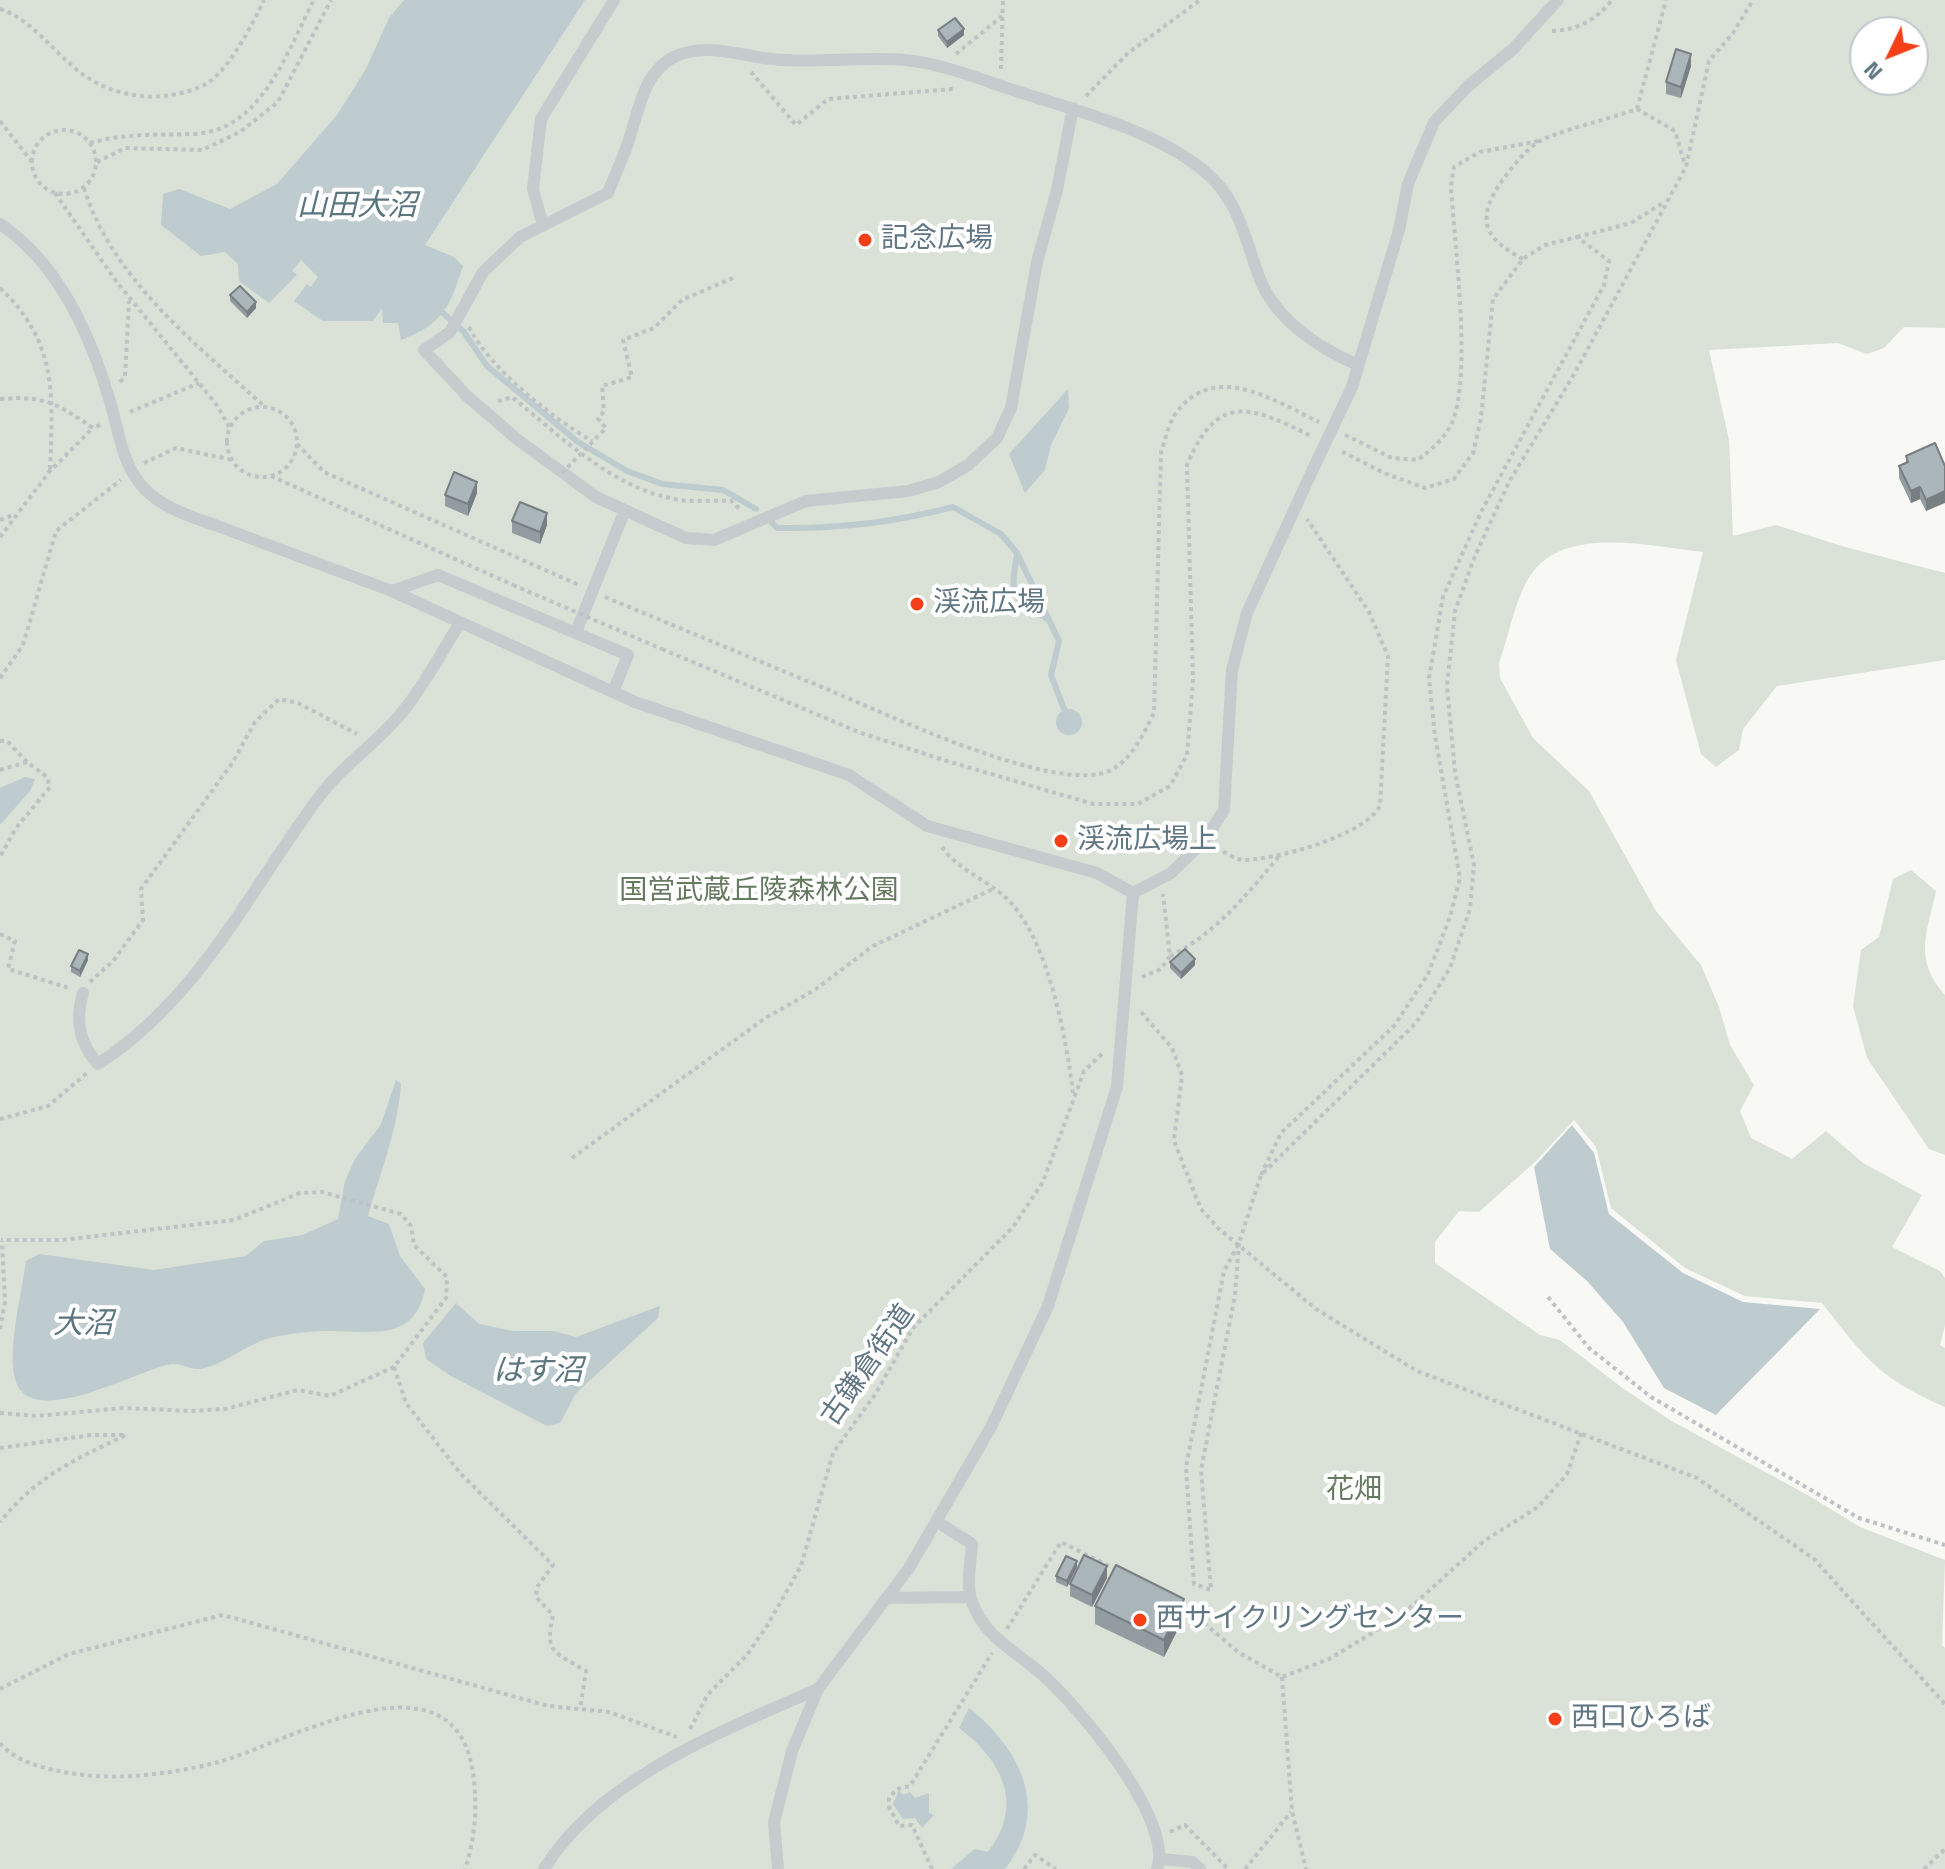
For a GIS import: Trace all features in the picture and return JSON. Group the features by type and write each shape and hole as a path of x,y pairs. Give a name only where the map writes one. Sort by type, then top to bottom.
{"street":[{"path":"543,226 533,189 541,119 614,0"},
{"path":"1133,893 1161,879 1204,841 1224,810 1232,670 1243,627 1352,387 1399,230 1408,184 1434,122 1530,31 1558,0"},
{"path":"1073,108 1057,190 1037,262 1011,408 997,438 968,465 939,482 908,491 806,501 714,540 686,538 596,497 562,473 478,406 424,350 450,332 483,272 520,237 608,193 630,137 638,102 655,74 676,56 717,50 774,60 884,59 939,68 1073,108 1160,141 1203,169 1225,191 1251,245 1258,277 1280,310 1303,334 1334,355 1358,365"},
{"path":"0,224 51,271 99,368 123,454 141,489 161,505 392,591 613,692 849,775 927,826 1097,873 1133,893"},
{"path":"576,632 625,510"},
{"path":"392,591 438,575 628,655 613,692"},
{"path":"83,993 76,1015 85,1050 98,1064 134,1041 211,958 320,795 405,710 460,623"},
{"path":"778,1869 774,1822 792,1751 818,1689 887,1598 936,1521 991,1427 1048,1306 1117,1087 1133,893"},
{"path":"936,1521 972,1544 969,1597 985,1628 998,1643 1037,1670 1100,1737 1150,1817 1157,1837 1159,1864 1192,1862 1200,1869"},
{"path":"887,1598 969,1597"},
{"path":"549,1866 584,1823 632,1781 758,1715 818,1689"}],"path":[{"path":"0,9 15,14 82,74 122,96 164,95 206,85 245,40 264,0"},
{"path":"90,143 119,135 197,134 232,125 264,95 314,0"},
{"path":"97,162 125,148 202,150 240,132 278,102 331,0"},
{"path":"1001,86 1003,0"},
{"path":"1073,108 1127,54 1200,0"},
{"path":"1530,31 1567,31 1598,17 1612,0"},
{"path":"1637,109 1666,0"},
{"path":"1261,1175 1416,1023 1450,968 1470,909 1474,865 1455,772 1447,686 1455,611 1475,556 1509,482 1573,376 1686,167 1709,61 1733,33 1753,0"},
{"path":"939,68 1002,15"},
{"path":"734,53 796,125 828,99 957,89"},
{"path":"1335,430 1392,458 1418,460 1437,445 1452,423 1462,377 1451,186 1454,167 1480,152 1539,141 1637,109 1675,131 1686,167"},
{"path":"0,121 32,162 39,181 55,193 130,298 199,383 230,428"},
{"path":"32,162 38,143 54,132 74,132 90,143 97,162 91,181 75,193 55,193"},
{"path":"1523,259 1500,247 1487,230 1487,203 1511,169 1539,141"},
{"path":"84,188 94,222 133,277 182,331 265,407 285,415 296,433 297,444 289,464 271,476"},
{"path":"1334,447 1384,473 1425,488 1454,479 1473,453 1481,418 1493,299 1523,259 1545,245 1631,223 1667,200"},
{"path":"1239,1243 1235,1295 1201,1470 1211,1590 1194,1584 1186,1467 1224,1271 1239,1243 1261,1175 1281,1133 1395,1025 1428,974 1450,917 1460,878 1435,736 1429,678 1443,597 1481,512 1604,285 1609,261 1577,237"},
{"path":"562,473 606,428 598,419 604,411 602,386 632,377 623,340 654,328 682,300 733,278"},
{"path":"0,288 36,329 49,367 53,401 50,471"},
{"path":"109,398 125,376 130,298"},
{"path":"460,314 476,340 502,368 564,424 592,441"},
{"path":"0,399 29,396 53,401 93,428 116,426 199,383"},
{"path":"596,593 942,737 1033,767 1066,773 1100,774 1115,767 1138,744 1154,713 1161,452 1173,417 1194,395 1225,385 1250,388 1321,423"},
{"path":"478,406 512,397 581,452 632,485 670,499 731,501 755,523"},
{"path":"265,407 244,412 230,428 228,450 233,460 249,474 271,476 513,585 861,733 1093,804 1138,804 1170,786 1187,755 1193,680 1187,465 1198,439 1213,420 1238,410 1271,416 1322,441"},
{"path":"0,537 50,471 93,428"},
{"path":"297,444 324,472 582,587"},
{"path":"139,467 176,448 233,460"},
{"path":"0,678 23,645 56,531 127,475"},
{"path":"1204,841 1241,860 1281,854 1358,828 1380,806 1388,656 1369,612 1297,503"},
{"path":"0,520 15,514"},
{"path":"0,934 15,941 8,969 83,993 86,985 113,961 143,920 141,889 233,762 255,722 279,699 298,703 374,743"},
{"path":"0,741 7,741 47,777 50,787 16,828 0,857"},
{"path":"0,770 27,762"},
{"path":"927,826 947,855 1005,897 1024,921 1052,986 1066,1039 1073,1095"},
{"path":"1281,854 1232,911 1219,919 1198,943 1170,956 1161,969 1125,992 1172,1048 1182,1075 1174,1141 1201,1209 1316,1309 1417,1371 1582,1431 1697,1478 1814,1559 1945,1704"},
{"path":"1161,879 1170,956"},
{"path":"572,1158 764,1019 816,989 873,946 993,889"},
{"name":"古鎌倉街道","path":"580,1709 609,1712 684,1740 708,1694 747,1655 801,1566 833,1453 876,1393 913,1328 1013,1227 1043,1182 1084,1071 1121,1037"},
{"path":"0,1119 48,1106 98,1064"},
{"path":"0,1329 5,1302 1,1240 62,1240 234,1220 300,1193 322,1192 401,1214 411,1226 414,1245 447,1277 446,1298 394,1367 330,1396 298,1390 225,1409 123,1408 37,1416 0,1413"},
{"path":"1548,1297 1589,1348 1651,1397 1740,1445 1859,1518 1945,1545"},
{"path":"0,1689 69,1654 223,1615 548,1706 580,1709 586,1671 550,1649 547,1639 553,1615 536,1597 537,1587 553,1565 460,1473 406,1403 394,1367"},
{"path":"1282,1677 1329,1659 1374,1632 1412,1606 1484,1541 1538,1507 1567,1474 1582,1431"},
{"path":"0,1448 91,1435 126,1435 57,1468 22,1496 0,1522"},
{"path":"932,1869 912,1825 899,1826 894,1819 889,1798 897,1789 910,1786 1061,1542 1125,1574"},
{"path":"1177,1600 1190,1607 1238,1652 1282,1677"},
{"path":"1282,1677 1292,1811 1306,1869"},
{"path":"0,1743 33,1765 82,1777 146,1774 216,1762 345,1716 394,1707 432,1711 452,1726 469,1754 475,1787 473,1843 465,1869"},
{"path":"1245,1869 1292,1811"},
{"path":"1157,1837 1185,1825 1228,1869"},
{"path":"1924,1869 1945,1849"},
{"path":"1024,1869 1035,1855 1056,1869"}],"green space":[{"name":"国営武蔵丘陵森林公園","path":"0,0 1945,0 1945,328 1904,327 1884,348 1867,354 1838,343 1709,350 1729,440 1733,536 1776,525 1945,573 1945,660 1777,686 1743,729 1739,750 1716,767 1701,754 1676,660 1703,552 1610,543 1586,544 1564,550 1545,560 1530,576 1516,606 1499,663 1500,678 1533,738 1589,791 1656,911 1701,965 1719,1007 1730,1045 1754,1085 1740,1111 1751,1138 1792,1159 1826,1131 1863,1163 1922,1195 1892,1247 1940,1271 1945,1278 1945,1325 1940,1345 1945,1348 1945,1407 1888,1376 1862,1352 1822,1303 1745,1296 1685,1268 1611,1208 1596,1147 1574,1120 1536,1161 1479,1212 1459,1211 1435,1242 1435,1263 1540,1335 1560,1340 1670,1420 1860,1527 1945,1560 1942,1645 1945,1648 1945,1869 0,1869"},
{"path":"1911,870 1936,891 1925,945 1929,969 1945,995 1945,1155 1929,1149 1867,1058 1853,1006 1861,950 1879,937 1893,879"}],"water":[{"name":"山田大沼","path":"404,0 585,0 425,245 454,257 463,266 449,303 427,327 401,340 398,323 383,323 382,308 373,321 323,321 294,301 307,284 311,287 318,277 301,260 292,271 297,275 269,303 239,281 238,264 225,252 201,256 161,225 163,194 179,189 230,209 277,184 337,115 366,69 389,18"},
{"path":"1068,389 1069,408 1051,445 1045,470 1025,493 1009,454"},
{"path":"1069,709 1078,713 1082,722 1078,731 1069,735 1060,731 1056,722 1060,713"},
{"path":"25,777 35,779 30,791 0,825 0,788"},
{"name":"大沼","path":"396,1080 401,1084 396,1118 368,1216 389,1224 400,1256 425,1289 411,1319 400,1326 374,1332 315,1331 269,1338 201,1369 171,1364 64,1399 43,1400 26,1395 16,1382 13,1355 26,1261 39,1254 154,1270 246,1256 264,1241 303,1235 338,1219 345,1181 355,1159 381,1124"},
{"path":"1572,1125 1594,1153 1609,1214 1683,1273 1743,1302 1820,1309 1716,1415 1664,1388 1623,1322 1587,1281 1550,1249 1534,1167"},
{"name":"はす沼","path":"456,1303 479,1324 513,1331 553,1331 576,1337 660,1306 658,1318 576,1393 560,1423 547,1426 449,1375 426,1359 423,1343"},
{"path":"969,1708 1003,1742 1024,1781 1028,1803 1026,1825 1019,1847 1005,1869 951,1869 975,1849 988,1852 1005,1817 1004,1784 997,1769 987,1754 959,1728"},
{"path":"899,1790 903,1795 910,1792 915,1798 929,1793 929,1813 934,1815 922,1828 915,1818 903,1819 893,1804"}],"building":[{"path":"955,18 964,29 947,42 938,30"},
{"path":"1676,49 1691,54 1681,87 1666,82"},
{"path":"240,286 256,302 247,312 230,295"},
{"path":"1935,443 1945,466 1945,491 1926,500 1920,487 1911,491 1899,466 1908,462 1906,456"},
{"path":"454,472 477,482 468,504 445,495"},
{"path":"520,502 547,513 540,532 512,521"},
{"path":"1185,949 1195,959 1181,973 1170,962"},
{"path":"79,950 88,954 80,971 71,966"},
{"path":"1084,1555 1107,1566 1092,1595 1070,1584"},
{"path":"1066,1556 1077,1561 1067,1581 1056,1576"},
{"path":"1116,1565 1184,1599 1164,1640 1095,1606"}],"waterway":[{"path":"444,314 464,332 487,366 578,442 627,471 662,484 723,490 756,509"},
{"path":"772,523 777,528 844,526 910,517 953,507 1001,534 1017,553 1059,641 1051,675 1064,709"},
{"path":"1017,554 1016,594 1020,601 1048,619"}],"place":[{"name":"記念広場","path":"865,240"},
{"name":"渓流広場","path":"917,604"},
{"name":"渓流広場上","path":"1061,841"},
{"name":"西サイクリングセンター","path":"1140,1620"},
{"name":"西口ひろば","path":"1555,1719"}],"park label":[{"name":"花畑","path":"1354,1491"}]}
